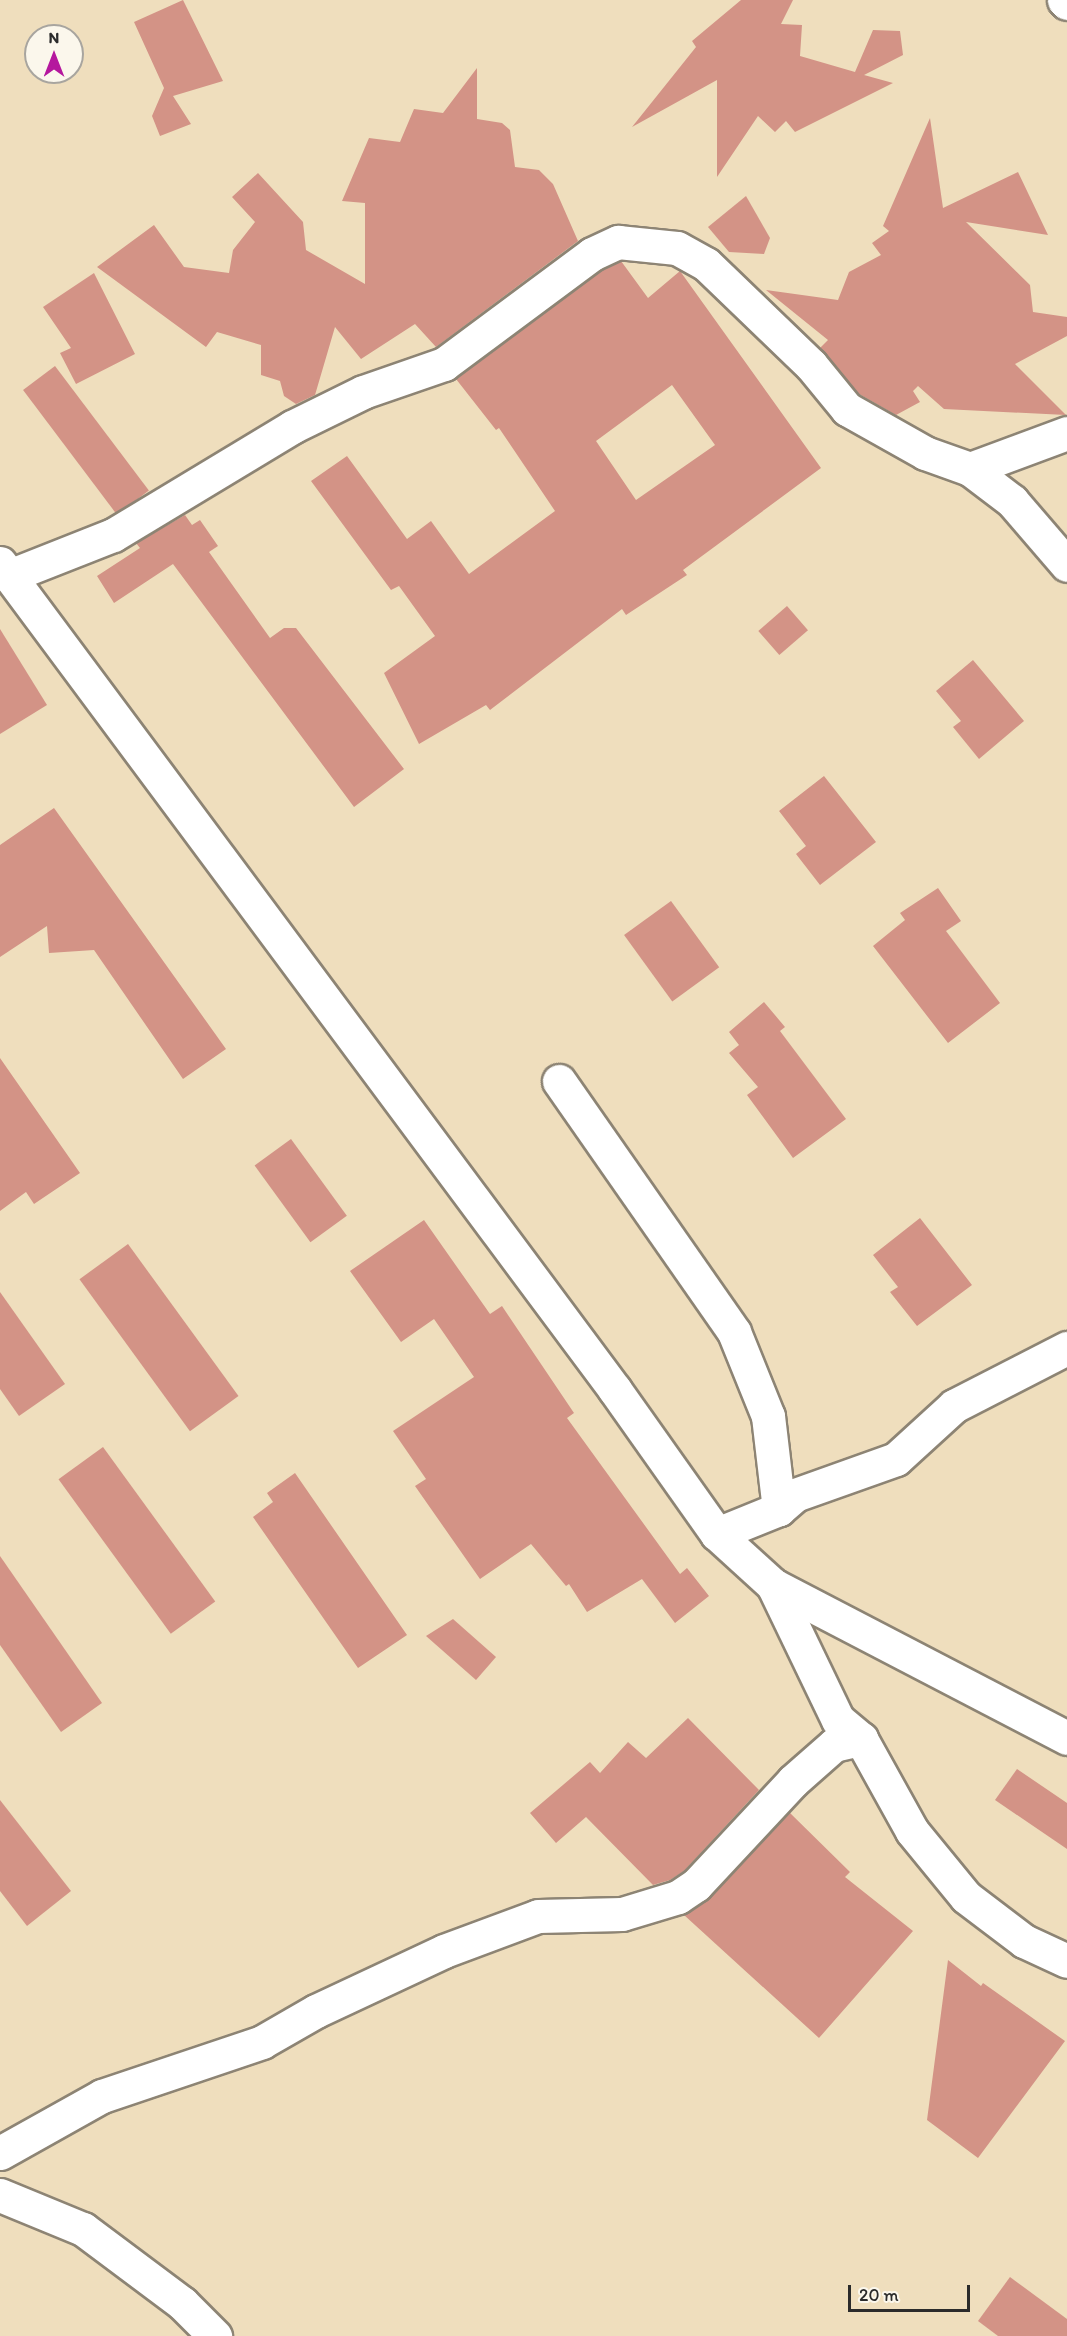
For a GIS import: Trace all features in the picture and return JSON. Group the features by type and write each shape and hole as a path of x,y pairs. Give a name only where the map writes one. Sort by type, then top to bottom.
{"street":[{"path":"1067,565 1012,501 970,469 925,453 847,409 811,365 706,264 690,253 677,248 618,242 592,254 444,364 363,392 292,427 113,535 4,570 615,1390 717,1534 773,1585 1067,1738"},
{"path":"970,469 1067,433"},
{"path":"559,1081 734,1332 768,1416 779,1509"},
{"path":"717,1534 779,1509 795,1495 896,1459 954,1406 1067,1348"},
{"path":"773,1585 838,1720 861,1739 912,1831 966,1898 1024,1941 1067,1961"},
{"path":"0,2153 102,2096 262,2042 316,2011 465,1943 538,1916 622,1914 678,1897 696,1886 793,1781 834,1745 861,1739"},
{"path":"0,2195 83,2229 183,2303 215,2336"}],"building":[{"path":"183,0 223,81 173,96 191,124 160,136 152,116 164,88 134,22"},
{"path":"741,0 793,0 781,24 802,25 800,56 855,72 873,30 900,31 903,55 864,75 893,83 795,132 786,121 775,132 758,116 717,177 717,80 632,127 696,47 692,41"},
{"path":"477,68 477,119 502,123 510,130 515,167 539,170 553,184 578,241 436,347 415,324 361,359 335,327 315,395 296,404 284,396 280,381 261,375 261,345 217,332 206,347 97,267 154,225 184,267 229,273 233,250 255,222 232,197 258,173 303,222 306,250 365,284 365,203 342,201 369,138 400,142 414,109 443,113"},
{"path":"930,118 943,208 1018,172 1048,235 966,222 1030,285 1033,312 1067,317 1067,336 1015,364 1066,415 944,409 918,386 913,391 920,402 896,415 859,394 820,348 828,340 766,290 838,300 849,272 881,255 872,243 889,231 883,226"},
{"path":"746,196 770,238 764,254 729,252 708,227"},
{"path":"621,261 648,298 680,271 821,468 683,570 687,575 626,615 622,609 490,710 486,705 419,744 384,673 435,636 399,586 391,590 311,481 347,456 407,539 431,521 469,574 555,511 499,428 496,430 456,379 602,270","holes":["672,385 715,445 636,500 596,441"]},
{"path":"94,273 135,354 76,384 60,353 71,348 43,307"},
{"path":"55,366 149,491 117,515 23,390"},
{"path":"185,515 192,525 200,520 218,546 209,552 270,638 284,628 296,628 404,769 354,807 173,564 114,603 97,576 140,548 136,543"},
{"path":"787,606 808,630 779,655 758,631"},
{"path":"0,629 47,705 0,734"},
{"path":"973,660 1024,721 979,759 953,727 961,721 936,691"},
{"path":"824,776 876,842 820,885 796,854 806,846 779,811"},
{"path":"54,808 226,1049 183,1079 94,950 49,953 47,926 0,957 0,845"},
{"path":"938,888 961,921 946,931 1000,1003 948,1043 873,946 905,920 900,913"},
{"path":"671,901 719,967 672,1001 624,935"},
{"path":"764,1002 785,1027 780,1031 846,1119 793,1158 747,1095 758,1087 729,1053 739,1045 729,1032"},
{"path":"0,1058 80,1173 34,1204 26,1192 0,1211"},
{"path":"291,1139 347,1216 310,1242 255,1165"},
{"path":"920,1218 972,1285 917,1326 890,1292 898,1287 873,1255"},
{"path":"424,1220 490,1314 502,1306 574,1413 567,1418 680,1574 687,1568 709,1596 675,1623 642,1579 587,1612 569,1584 566,1586 531,1544 480,1579 415,1486 426,1479 393,1431 474,1377 434,1319 401,1342 350,1271"},
{"path":"128,1244 239,1396 190,1431 79,1279"},
{"path":"0,1292 65,1384 19,1416 0,1389"},
{"path":"103,1447 215,1602 171,1634 59,1479"},
{"path":"295,1473 407,1635 358,1668 253,1517 273,1502 267,1493"},
{"path":"0,1556 102,1703 61,1732 0,1645"},
{"path":"453,1619 496,1657 476,1680 426,1636"},
{"path":"688,1718 759,1790 684,1871 670,1880 653,1885 586,1817 556,1843 530,1813 590,1762 600,1773 628,1742 646,1758"},
{"path":"1017,1769 1067,1803 1067,1849 995,1800"},
{"path":"0,1800 71,1891 27,1926 0,1891"},
{"path":"789,1812 850,1872 845,1877 913,1931 819,2038 684,1915 710,1898"},
{"path":"948,1960 981,1986 983,1983 1065,2041 978,2158 927,2120"},
{"path":"1010,2277 1067,2319 1067,2336 998,2336 978,2321"}]}
